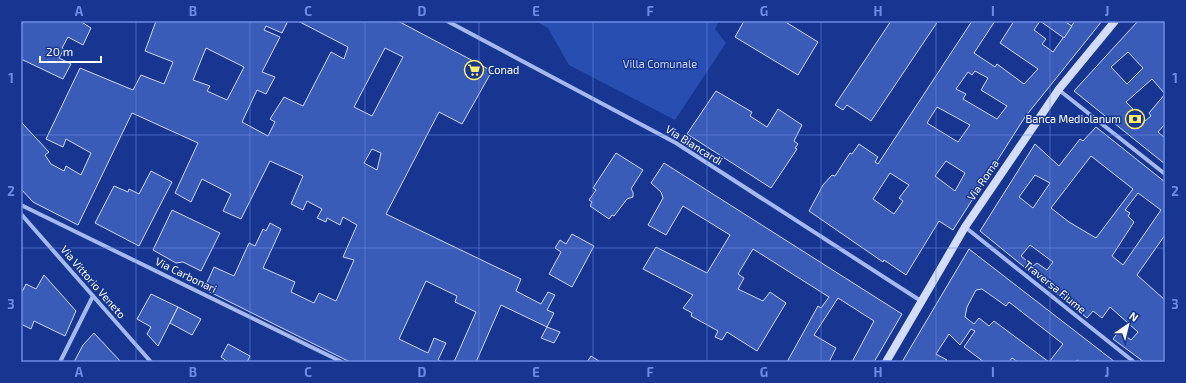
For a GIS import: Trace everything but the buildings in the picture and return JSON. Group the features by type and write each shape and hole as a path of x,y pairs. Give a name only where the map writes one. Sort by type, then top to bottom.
{"street":[{"name":"Via Biancardi","path":"447,21 676,143 922,302"},
{"name":"Via Roma","path":"886,362 965,227 1059,89 1115,21"},
{"path":"1059,89 1165,174"},
{"name":"Via Carbonari","path":"21,205 342,362"},
{"name":"Via Vittorio Veneto","path":"21,214 151,362"},
{"name":"Traversa Fiume","path":"965,227 1134,362"},
{"path":"60,362 94,296"}],"green space":[{"name":"Villa Comunale","path":"536,21 719,21 715,29 726,43 675,120 569,65 548,28"}],"place":[{"name":"Conad","path":"474,70"},
{"name":"Banca Mediolanum","path":"1135,119"}]}
